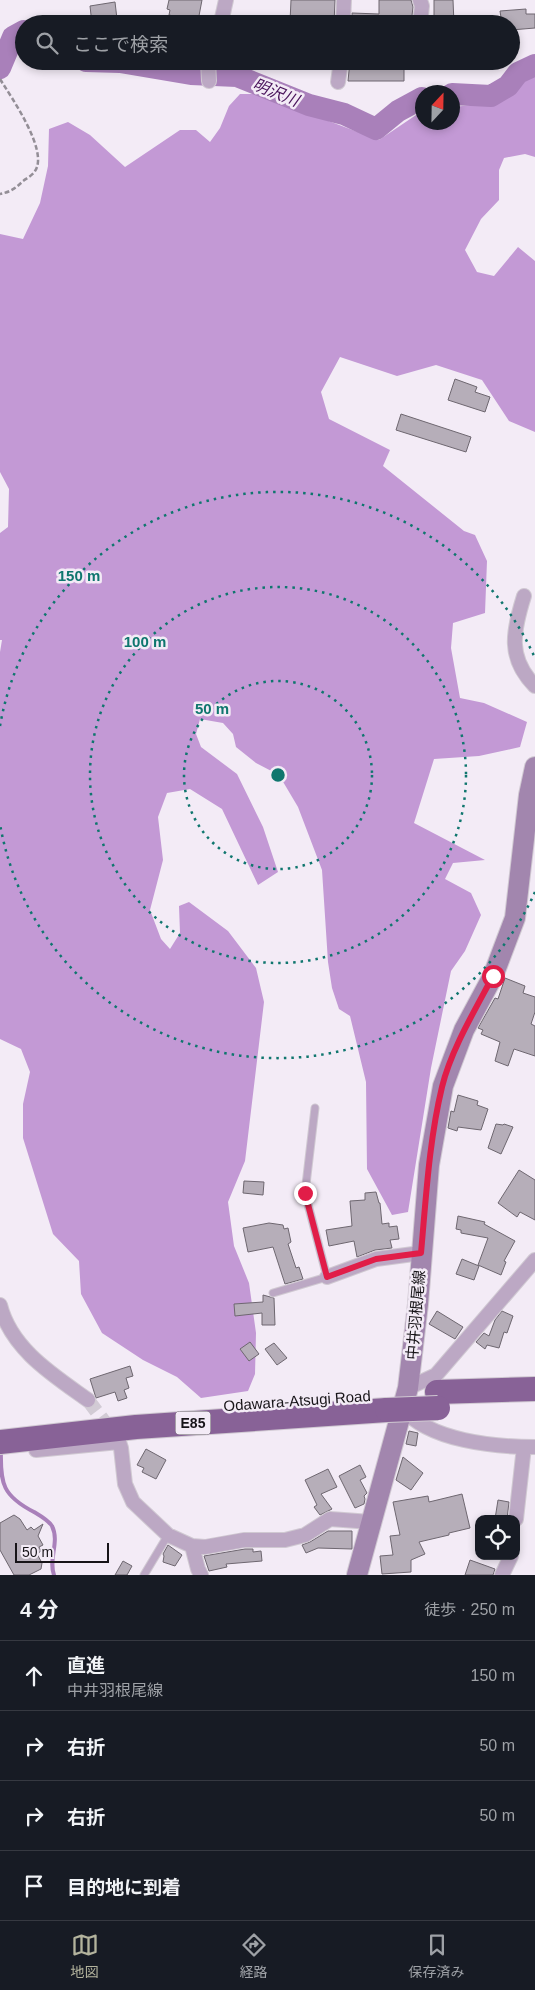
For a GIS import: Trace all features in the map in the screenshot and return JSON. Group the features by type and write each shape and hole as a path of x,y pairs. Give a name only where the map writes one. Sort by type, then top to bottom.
{"highway":[{"name":"Odawara-Atsugi Road","path":"438,1400 535,1388"},
{"name":"Odawara-Atsugi Road","path":"0,1427 133,1413 396,1401 438,1400 535,1404"},
{"name":"Odawara-Atsugi Road","path":"0,1442 396,1401"}],"main road":[{"name":"中井羽根尾線","path":"357,1575 418,1304 429,1166 443,1086 464,1030 493,976 515,918 529,795 535,767"}],"street":[{"path":"222,15 226,0"},
{"path":"343,15 344,0"},
{"path":"420,0 422,6 421,15"},
{"path":"208,70 209,81"},
{"path":"338,82 340,70"},
{"path":"524,596 514,626 515,651 526,677 535,686"},
{"path":"327,1277 376,1259 421,1253"},
{"path":"517,1515 530,1447 463,1440 442,1434 411,1419 396,1401 436,1375 535,1260"},
{"path":"0,1305 2,1315 15,1339 48,1371 88,1400"},
{"path":"0,1453 118,1440 125,1484 133,1502 168,1535 192,1546 205,1547 244,1540 285,1540 306,1535 330,1519 370,1522"},
{"path":"192,1546 201,1575"},
{"path":"502,1575 509,1560"}],"lane":[{"path":"274,1293 327,1277 305,1193 315,1108"},
{"path":"144,1575 168,1535"}],"path":[{"path":"0,79 30,129 36,147 38,162 36,171 12,191 0,194"}],"shaded area":[{"path":"535,75 535,157 525,154 504,158 499,170 499,200 481,219 465,250 477,272 494,276 518,247 535,261 535,432 509,421 482,380 436,365 397,376 340,357 321,392 329,419 390,450 383,466 464,531 475,535 487,561 485,613 453,623 451,648 460,698 484,703 527,722 520,747 479,756 434,759 414,823 485,860 453,863 445,879 471,893 481,915 465,951 451,971 431,1068 408,1212 392,1215 367,1169 366,1082 350,1016 339,1009 332,988 328,962 322,870 298,807 279,775 256,763 236,747 233,734 223,723 200,719 196,734 201,747 237,774 263,827 278,872 258,885 222,809 190,789 167,793 158,817 163,860 150,910 161,939 170,949 180,933 179,906 189,902 228,931 256,968 264,1002 245,1161 228,1202 234,1246 249,1283 256,1333 255,1374 248,1391 201,1398 177,1377 143,1360 102,1333 81,1294 79,1261 53,1234 23,1138 23,1104 30,1072 21,1049 0,1039 0,652 2,640 0,640 0,533 8,527 9,489 0,472 0,234 23,239 40,203 48,166 49,129 68,122 90,135 125,167 180,130 196,130 210,142 220,128 229,106 240,94 257,94 379,140 415,116 415,130 460,130 460,106 493,103"}],"building":[{"path":"169,0 202,0 199,15 169,15 170,10 167,9"},
{"path":"291,0 335,0 334,15 290,15"},
{"path":"379,0 411,0 413,7 412,15 352,15 352,13 379,14"},
{"path":"434,0 453,0 454,15 434,15"},
{"path":"115,2 117,15 91,15 90,6"},
{"path":"526,9 526,14 535,14 535,28 520,29 520,15 501,15 500,11"},
{"path":"349,70 404,70 404,81 348,81"},
{"path":"455,379 477,387 475,392 490,397 485,412 448,400"},
{"path":"401,414 471,437 466,452 396,430"},
{"path":"505,978 525,986 523,993 535,997 535,1012 531,1024 535,1026 535,1056 514,1049 508,1066 495,1061 500,1042 481,1034 483,1030 478,1028 495,998 498,999"},
{"path":"458,1095 478,1101 477,1105 488,1109 481,1130 458,1127 457,1131 448,1128 451,1111 454,1112"},
{"path":"496,1124 513,1127 501,1154 488,1148"},
{"path":"519,1170 535,1180 535,1220 520,1212 517,1217 498,1203"},
{"path":"244,1181 264,1182 263,1195 243,1193"},
{"path":"376,1192 380,1203 382,1224 389,1223 389,1227 397,1226 399,1239 390,1240 392,1248 375,1250 357,1257 354,1241 329,1246 326,1230 352,1226 350,1201 365,1200 365,1193"},
{"path":"458,1216 485,1222 484,1224 515,1241 504,1261 506,1262 501,1275 478,1265 488,1238 461,1233 461,1230 456,1229"},
{"path":"269,1223 283,1225 284,1229 288,1228 291,1242 288,1244 296,1268 299,1267 303,1279 285,1284 273,1247 248,1252 243,1228"},
{"path":"462,1259 479,1266 474,1280 456,1274"},
{"path":"263,1295 274,1298 275,1325 262,1325 262,1313 235,1316 234,1304 263,1302"},
{"path":"437,1311 463,1327 455,1339 429,1324"},
{"path":"502,1311 513,1316 507,1333 504,1332 499,1348 487,1345 485,1349 476,1342 484,1333 489,1336 495,1320"},
{"path":"250,1342 259,1354 249,1361 240,1349"},
{"path":"274,1343 287,1358 277,1365 265,1349"},
{"path":"130,1366 133,1376 126,1378 129,1388 124,1390 127,1398 118,1401 115,1392 96,1398 90,1379"},
{"path":"409,1431 418,1433 416,1446 406,1444"},
{"path":"146,1449 166,1460 156,1479 142,1472 144,1468 137,1465"},
{"path":"403,1457 423,1473 411,1490 396,1480"},
{"path":"360,1465 366,1477 360,1480 367,1493 364,1496 364,1504 355,1508 339,1476"},
{"path":"328,1469 337,1487 321,1494 332,1509 320,1515 314,1507 317,1505 305,1480"},
{"path":"462,1494 470,1528 419,1542 425,1554 411,1560 411,1572 382,1574 380,1556 393,1555 390,1536 400,1535 393,1502 428,1496 429,1502"},
{"path":"498,1500 509,1502 507,1515 496,1515"},
{"path":"14,1515 20,1519 27,1530 31,1527 34,1530 43,1524 38,1536 43,1545 39,1547 41,1551 37,1554 42,1563 41,1569 29,1575 14,1575 0,1550 0,1523"},
{"path":"328,1531 352,1531 352,1549 318,1548 306,1553 302,1545"},
{"path":"168,1545 182,1555 175,1566 163,1562 163,1554"},
{"path":"253,1549 253,1552 261,1551 262,1561 226,1564 227,1567 209,1571 204,1556"},
{"path":"470,1560 495,1569 493,1575 465,1575"},
{"path":"123,1561 132,1566 127,1575 115,1575"}],"waterway":[{"name":"明沢川","path":"0,68 15,36"},
{"name":"明沢川","path":"460,94 491,96 508,86 518,73 535,65"},
{"name":"明沢川","path":"167,70 191,74 237,76 309,105 344,114 376,129 398,111 415,102"},
{"path":"1,1450 1,1472 5,1488 16,1500 52,1526 55,1538 52,1563 54,1575"}],"tunnel":[{"path":"88,1400 112,1432"}],"route":[{"path":"305,1193 327,1277 376,1259 421,1253 429,1166 443,1086 464,1030 493,976"}]}
